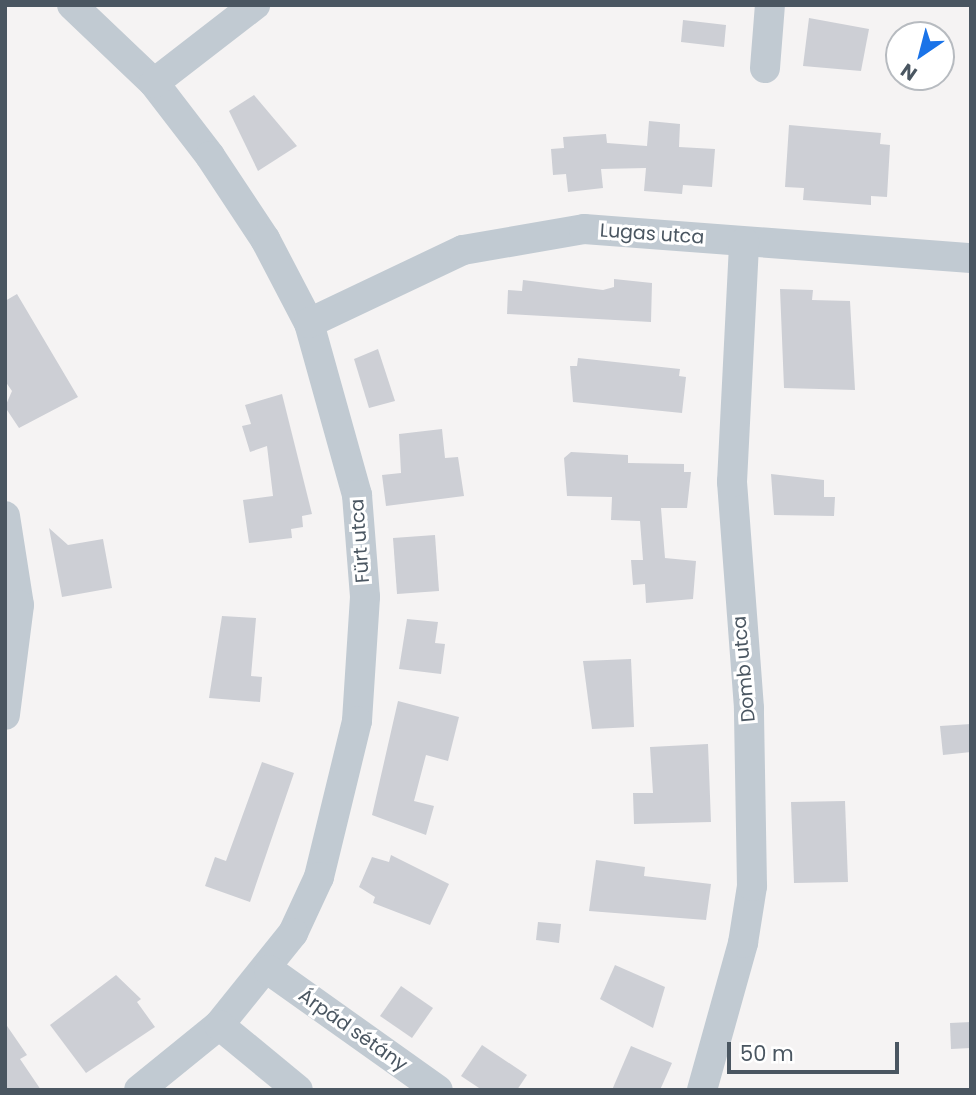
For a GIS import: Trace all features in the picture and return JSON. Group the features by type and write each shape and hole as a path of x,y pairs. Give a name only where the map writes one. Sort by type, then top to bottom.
{"street":[{"name":"Fürt utca","path":"72,5 154,83 265,239 309,323 357,495 365,597 358,707 319,877 269,970 219,1025 139,1090"},
{"path":"154,83 255,5"},
{"path":"765,68 771,5"},
{"name":"Lugas utca","path":"309,323 418,268 526,236 631,229 744,242 971,258"},
{"name":"Domb utca","path":"702,1090 743,943 752,886 749,708 732,482 744,242"},
{"path":"5,516 19,605 5,715"},
{"name":"Árpád sétány","path":"269,970 438,1090"},
{"path":"219,1025 298,1090"}],"building":[{"path":"809,18 869,29 861,71 803,66"},
{"path":"683,20 726,25 724,47 681,42"},
{"path":"254,95 297,146 258,171 229,111"},
{"path":"649,121 680,124 679,147 715,149 712,187 683,185 682,194 644,191 646,168 601,169 603,188 568,192 566,174 553,175 551,149 564,148 563,137 606,134 607,143 647,146"},
{"path":"789,125 881,133 880,144 890,145 887,197 871,196 871,205 803,200 804,188 785,187"},
{"path":"614,279 652,283 651,322 507,314 508,290 522,291 523,280 603,290 614,287"},
{"path":"780,289 813,290 812,300 850,301 855,390 784,388"},
{"path":"17,294 78,397 19,428 5,407 12,391 5,381 5,301"},
{"path":"378,349 395,401 369,408 354,359"},
{"path":"578,358 680,369 679,376 686,377 682,413 573,402 570,366 577,366"},
{"path":"282,394 312,514 302,516 303,527 291,529 292,538 249,543 243,500 273,496 267,446 250,452 242,426 251,424 245,405"},
{"path":"442,429 445,458 458,457 464,496 386,506 382,475 401,473 399,434"},
{"path":"571,452 628,455 628,463 684,464 684,472 691,472 687,508 661,508 665,558 696,561 693,599 646,603 645,584 633,585 631,560 643,560 640,521 611,520 612,497 567,496 564,458"},
{"path":"771,474 824,480 824,497 835,497 834,516 774,515"},
{"path":"49,528 68,545 103,539 112,588 62,597"},
{"path":"435,535 439,591 397,594 393,538"},
{"path":"222,616 256,618 251,676 262,677 260,702 209,698"},
{"path":"407,619 438,622 435,643 445,644 441,674 399,669"},
{"path":"631,659 634,727 592,729 583,661"},
{"path":"398,701 459,717 448,761 426,755 414,801 434,806 426,835 372,815"},
{"path":"971,724 971,752 943,755 940,726"},
{"path":"708,744 711,822 634,824 633,793 653,793 650,747"},
{"path":"262,762 294,773 250,902 205,886 215,857 226,861"},
{"path":"845,801 848,882 794,883 791,802"},
{"path":"391,855 449,884 430,925 373,903 375,897 359,887 372,857 389,862"},
{"path":"596,860 645,867 644,876 711,884 706,920 589,911"},
{"path":"538,922 561,924 559,943 536,940"},
{"path":"615,965 665,987 653,1028 600,999"},
{"path":"116,975 141,999 137,1002 155,1027 86,1073 50,1025"},
{"path":"401,986 433,1008 412,1038 380,1016"},
{"path":"971,1022 971,1048 951,1049 950,1023"},
{"path":"5,1023 27,1055 20,1059 41,1090 5,1090"},
{"path":"482,1045 527,1075 517,1090 482,1090 461,1076"},
{"path":"631,1046 672,1063 660,1090 612,1090"}]}
